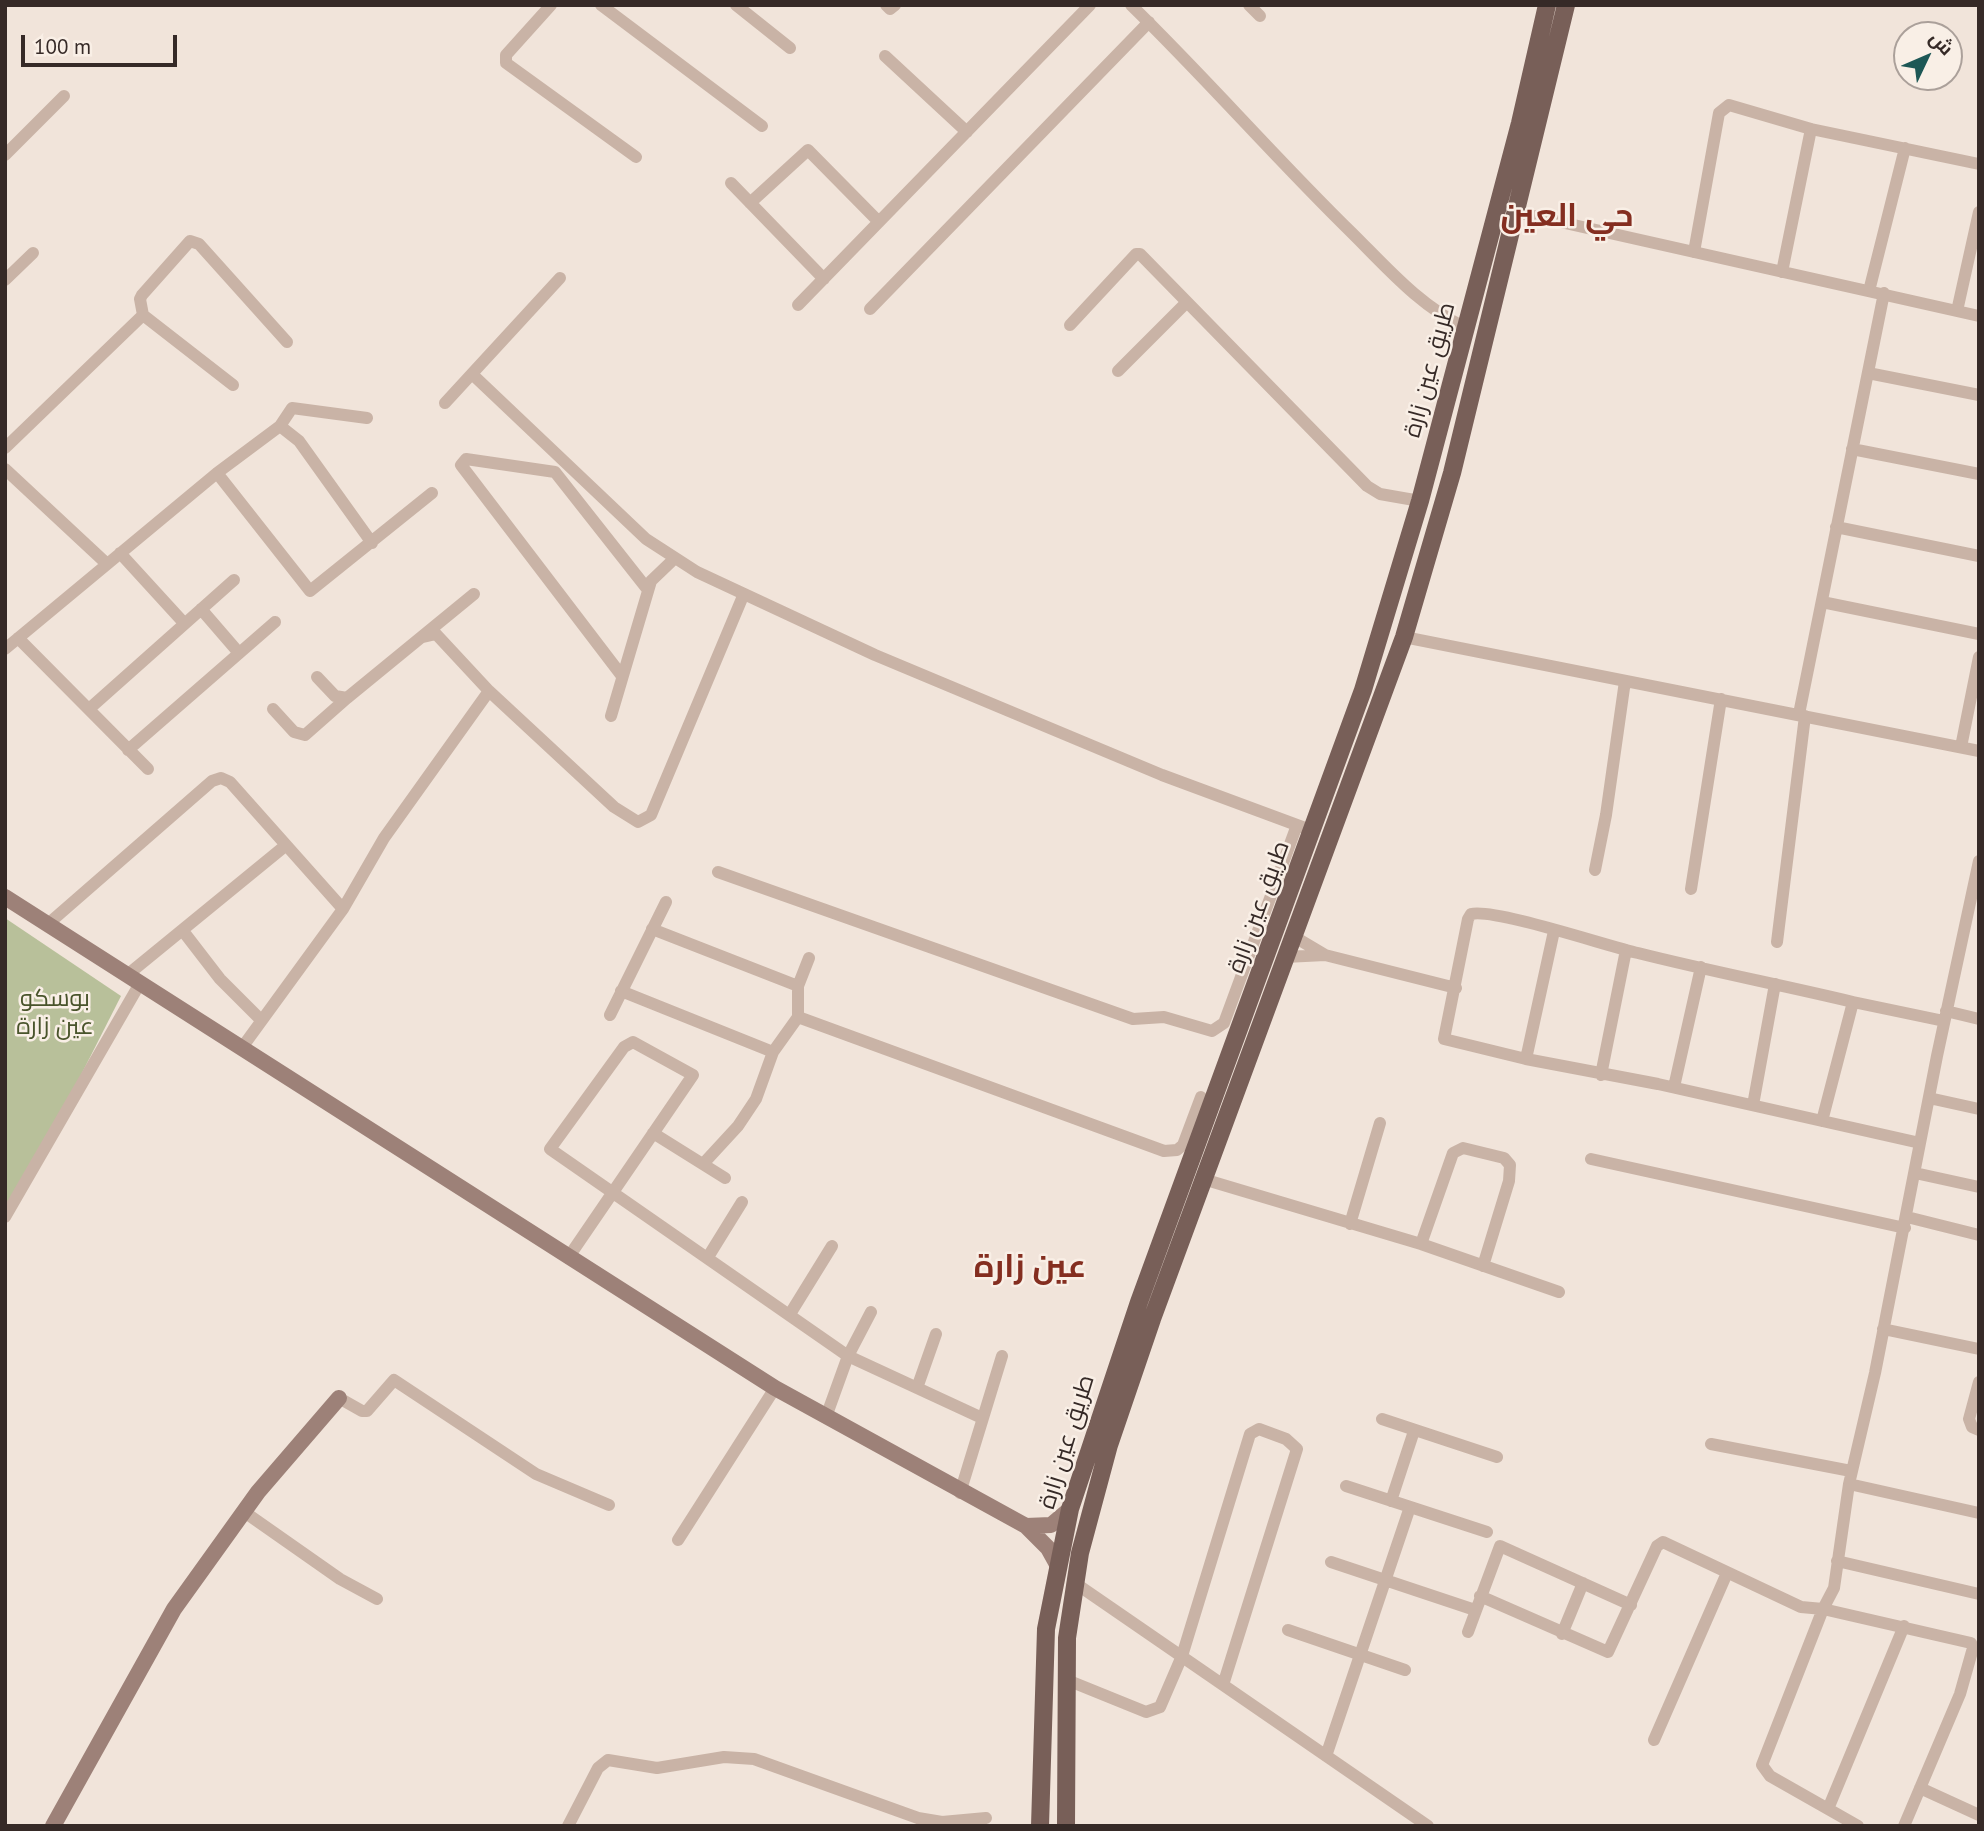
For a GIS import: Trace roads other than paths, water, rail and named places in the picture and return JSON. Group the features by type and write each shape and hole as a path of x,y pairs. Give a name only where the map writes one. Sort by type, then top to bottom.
{"main road":[{"name":"طريق عين زارة","path":"1040,1826 1046,1629 1070,1509 1139,1302 1305,828 1363,690 1420,501 1547,5"},
{"name":"طريق عين زارة","path":"1066,1826 1067,1638 1080,1553 1109,1445 1203,1179 1404,637 1452,473 1566,5"},
{"path":"5,897 775,1388 960,1493 1026,1527 1048,1548 1058,1566"},
{"path":"53,1826 174,1609 243,1511 339,1398"},
{"path":"1026,1527 1051,1525 1070,1509"}],"street":[{"path":"551,5 506,55 506,63 636,157"},
{"path":"601,5 762,126"},
{"path":"736,5 790,48"},
{"path":"886,5 890,9 895,5"},
{"path":"798,305 1090,5"},
{"path":"1131,5 1286,169 1430,310 1466,328"},
{"path":"1250,5 1260,16"},
{"path":"870,309 1149,23"},
{"path":"885,56 967,132"},
{"path":"5,155 64,96"},
{"path":"1694,252 1721,110 1729,106 1811,129 1979,164"},
{"path":"1782,272 1811,129"},
{"path":"1869,291 1905,148"},
{"path":"750,203 808,150 879,222"},
{"path":"731,183 824,279"},
{"path":"1516,212 1979,316"},
{"path":"1957,311 1979,212"},
{"path":"233,385 143,315 140,299 142,295 190,241 195,240 287,342"},
{"path":"5,280 33,253"},
{"path":"1070,325 1136,254 1144,258 1367,486 1380,494 1420,501"},
{"path":"445,403 560,278"},
{"path":"1777,942 1802,715 1836,527 1884,293"},
{"path":"1118,371 1187,302"},
{"path":"5,448 143,315"},
{"path":"1868,373 1979,395"},
{"path":"472,374 646,539 674,559 743,596 875,655 1162,775 1305,828 1224,1023 1212,1031 1164,1017 1133,1019 718,872"},
{"path":"5,649 217,473 280,426 292,408 368,418"},
{"path":"280,426 299,441 372,543"},
{"path":"1852,449 1979,474"},
{"path":"622,676 461,465 466,459 555,471 648,590"},
{"path":"5,469 107,564"},
{"path":"217,473 310,591 432,493"},
{"path":"1836,527 1979,556"},
{"path":"120,553 184,623"},
{"path":"611,716 651,581 674,559"},
{"path":"89,709 234,580"},
{"path":"273,709 294,732 305,735 474,594"},
{"path":"423,637 436,634 489,691 614,807 638,822 651,815 743,596"},
{"path":"1822,602 1979,634"},
{"path":"201,609 239,653"},
{"path":"128,750 275,622"},
{"path":"1404,637 1979,751"},
{"path":"18,638 148,769"},
{"path":"1961,747 1979,657"},
{"path":"317,677 335,696 348,698"},
{"path":"1595,870 1625,681"},
{"path":"241,1049 342,909 384,838 489,691"},
{"path":"1691,889 1721,699"},
{"path":"48,924 212,781 221,778 230,782 342,909"},
{"path":"5,1217 133,980 183,931 285,846"},
{"path":"1858,1826 1770,1776 1762,1765 1833,1588 1850,1478 1906,1223 1945,1016 1973,909 1979,861"},
{"path":"610,1015 666,902"},
{"path":"1920,1143 1674,1087 1601,1075 1444,1039 1471,914 1487,914 1626,950 1853,1002 1979,1019"},
{"path":"652,929 798,986"},
{"path":"183,931 220,979 261,1020"},
{"path":"1526,1059 1554,931"},
{"path":"1293,936 1325,955 1456,988"},
{"path":"1601,1075 1626,950"},
{"path":"1285,957 1325,955"},
{"path":"703,1164 751,1108 774,1052 798,1017 798,986 809,958"},
{"path":"1674,1087 1701,967"},
{"path":"1753,1105 1775,984"},
{"path":"621,991 774,1052"},
{"path":"1822,1121 1853,1002"},
{"path":"798,1017 1164,1151 1177,1150 1183,1145 1201,1097"},
{"path":"568,1258 614,1191 653,1133 693,1075 633,1042 624,1047 550,1149 614,1191 848,1356 982,1418"},
{"path":"1929,1098 1979,1109"},
{"path":"1350,1224 1380,1123"},
{"path":"653,1133 725,1178"},
{"path":"1421,1244 1453,1153 1464,1148 1504,1158 1510,1164 1509,1181 1483,1266"},
{"path":"1591,1159 1906,1223 1979,1235"},
{"path":"1915,1173 1979,1188"},
{"path":"1203,1179 1421,1244 1559,1292"},
{"path":"708,1257 742,1202"},
{"path":"790,1314 832,1246"},
{"path":"826,1417 848,1356 871,1312"},
{"path":"1883,1329 1979,1349"},
{"path":"917,1388 936,1334"},
{"path":"960,1493 1002,1356"},
{"path":"339,1398 362,1411 367,1411 394,1380 536,1474 609,1505"},
{"path":"1979,1382 1969,1419 1972,1427 1979,1430"},
{"path":"678,1540 775,1388"},
{"path":"1382,1419 1497,1457"},
{"path":"1067,1680 1150,1712 1162,1704 1182,1656 1250,1434 1259,1429 1286,1439 1297,1449 1223,1685"},
{"path":"1391,1501 1414,1431"},
{"path":"1711,1444 1979,1513"},
{"path":"1346,1486 1487,1532"},
{"path":"1326,1756 1410,1507"},
{"path":"243,1511 340,1579 377,1599"},
{"path":"1479,1596 1608,1652 1657,1546 1664,1542 1801,1607 1823,1609 1972,1643 1965,1678 1904,1826"},
{"path":"1468,1632 1479,1596 1500,1546 1631,1605"},
{"path":"1837,1561 1979,1594"},
{"path":"1331,1562 1475,1610"},
{"path":"1654,1740 1727,1573"},
{"path":"1075,1583 1428,1826"},
{"path":"1562,1634 1583,1583"},
{"path":"1828,1809 1903,1626"},
{"path":"1288,1630 1405,1670"},
{"path":"1965,1678 1979,1682"},
{"path":"568,1826 598,1768 608,1760 657,1768 735,1757 754,1759 930,1821 986,1818"},
{"path":"1920,1788 1979,1815"}],"district":[{"name":"حي العين","path":"1567,217"},
{"name":"عين زارة","path":"1030,1268"}],"park label":[{"name":"بوسكو عين زارة","path":"55,1013"}]}
